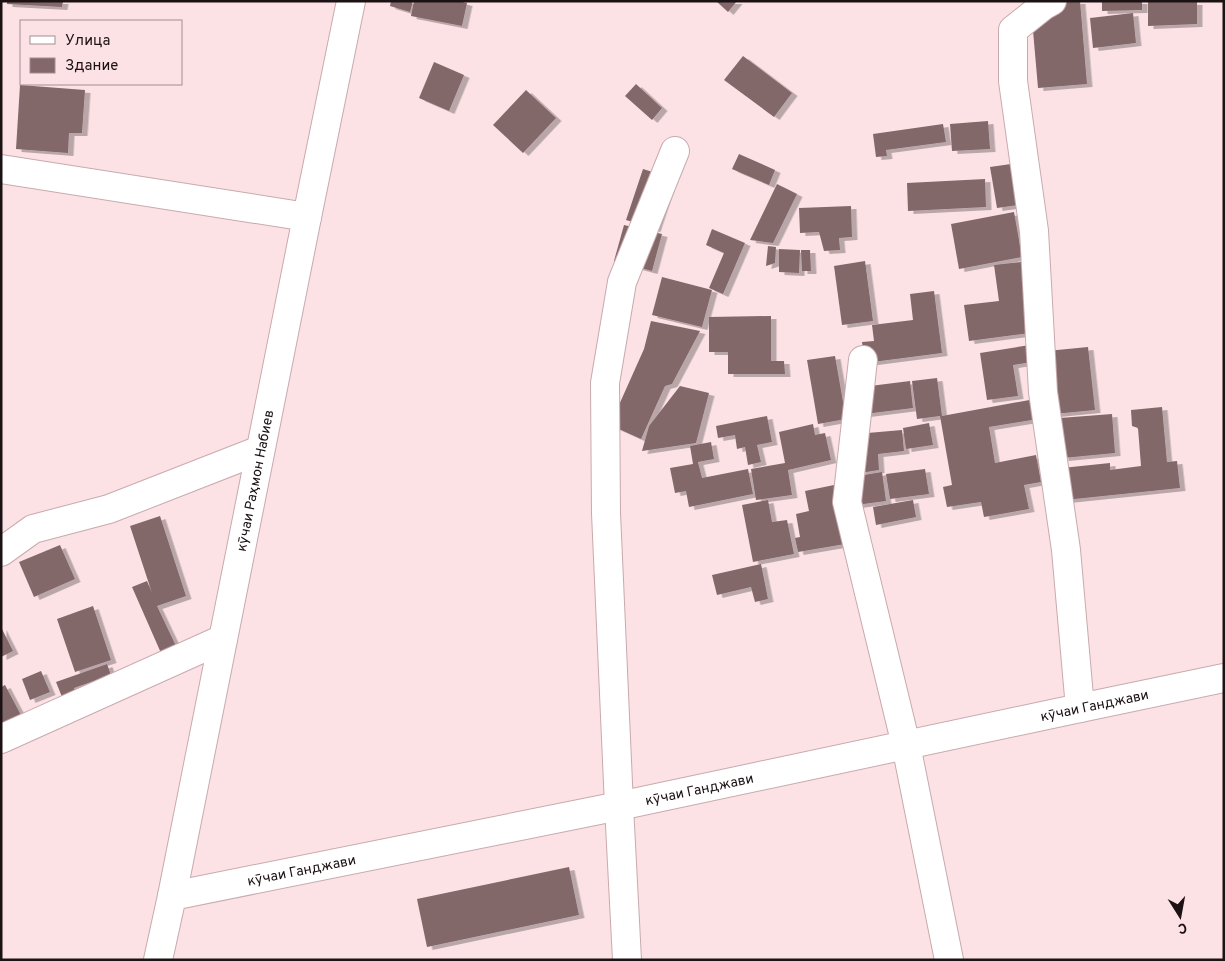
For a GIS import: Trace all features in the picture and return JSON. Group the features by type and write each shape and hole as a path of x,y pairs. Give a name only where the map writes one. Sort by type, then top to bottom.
{"street":[{"name":"кӯчаи Раҳмон Набиев","path":"158,960 351,1"},
{"path":"1052,1 1013,30 1013,81 1034,231 1043,392 1066,550 1080,708"},
{"path":"627,960 606,513 605,384 622,282 675,151"},
{"path":"1,169 307,217"},
{"path":"863,360 847,502 906,745 949,960"},
{"path":"1,552 33,529 109,509 260,450"},
{"path":"1,739 223,639"},
{"name":"кӯчаи Ганджави","path":"172,896 619,806 1224,678"}],"building":[{"path":"7,1 63,1 62,7 7,4"},
{"path":"391,1 413,1 410,12 390,6"},
{"path":"414,1 458,1 467,3 462,26 411,16"},
{"path":"716,1 737,1 728,12"},
{"path":"1064,1 1080,1 1087,84 1038,88 1032,19"},
{"path":"1102,1 1142,1 1142,10 1102,11"},
{"path":"1148,1 1197,2 1197,24 1148,26"},
{"path":"1133,13 1136,43 1093,48 1090,18"},
{"path":"743,56 792,93 774,117 724,80"},
{"path":"434,62 464,75 449,111 419,98"},
{"path":"636,84 662,108 652,120 625,96"},
{"path":"20,85 85,90 82,133 69,133 68,153 16,149"},
{"path":"526,90 556,118 523,153 493,125"},
{"path":"988,121 990,149 952,151 950,124"},
{"path":"943,124 946,142 886,150 887,156 876,157 873,134"},
{"path":"739,154 775,170 769,185 732,169"},
{"path":"1011,164 1018,205 997,208 990,167"},
{"path":"643,169 672,178 655,229 626,220"},
{"path":"985,179 986,207 908,211 907,183"},
{"path":"777,184 797,194 773,243 750,240"},
{"path":"851,206 852,237 839,238 840,250 824,251 819,232 800,233 799,208"},
{"path":"1014,212 1022,257 959,269 951,224"},
{"path":"624,225 662,234 652,271 614,261"},
{"path":"712,229 745,243 723,294 709,288 724,253 706,245"},
{"path":"768,246 776,247 775,263 766,266"},
{"path":"779,249 800,250 799,273 779,272"},
{"path":"801,250 810,250 811,271 802,271"},
{"path":"865,261 873,321 842,325 834,266"},
{"path":"1021,262 1030,333 969,341 964,305 999,301 994,265"},
{"path":"662,277 712,290 702,327 652,315"},
{"path":"934,291 942,353 865,363 862,342 874,341 872,325 913,320 910,294"},
{"path":"771,316 771,361 784,361 785,374 728,374 728,352 709,352 709,317"},
{"path":"651,321 700,331 672,384 665,386 641,439 610,425 644,349"},
{"path":"1030,345 1032,362 1013,365 1018,396 987,400 980,353"},
{"path":"1088,347 1095,410 1054,414 1047,351"},
{"path":"835,356 846,419 818,424 807,360"},
{"path":"937,378 942,416 1035,399 1038,419 989,427 995,463 1036,455 1041,482 1024,485 1029,509 984,517 981,502 947,507 943,487 952,485 940,416 917,419 912,381"},
{"path":"910,381 913,408 865,414 862,387"},
{"path":"680,386 709,393 696,443 642,451 649,426"},
{"path":"1162,407 1167,462 1177,461 1180,488 1065,500 1062,468 1110,463 1110,470 1141,466 1138,428 1132,426 1131,410"},
{"path":"1112,414 1115,453 1063,458 1060,418"},
{"path":"767,416 772,442 757,445 761,462 748,465 745,447 737,449 735,435 718,438 716,426"},
{"path":"929,423 933,445 906,449 903,428"},
{"path":"813,424 815,435 825,433 831,460 788,470 792,495 756,500 751,469 785,463 779,432"},
{"path":"902,430 904,451 878,454 879,470 860,473 856,434"},
{"path":"711,442 714,459 698,462 702,478 748,469 753,494 689,507 686,491 675,493 670,468 693,464 690,446"},
{"path":"925,469 929,494 890,499 886,474"},
{"path":"882,472 886,501 856,505 852,477"},
{"path":"834,485 845,544 798,552 795,538 800,537 796,514 809,511 805,491"},
{"path":"768,500 772,522 787,520 794,554 753,562 742,505"},
{"path":"913,500 916,517 876,525 873,507"},
{"path":"160,516 186,596 157,606 176,646 161,653 132,587 147,581 152,593 130,526"},
{"path":"60,545 75,579 34,597 19,562"},
{"path":"761,564 768,599 755,602 751,587 717,595 712,575"},
{"path":"93,606 111,660 75,672 57,619"},
{"path":"1,627 13,651 1,657"},
{"path":"107,664 111,675 74,688 78,697 64,702 56,682"},
{"path":"41,671 50,692 30,700 22,679"},
{"path":"5,685 22,717 1,728 1,687"},
{"path":"569,867 579,915 427,947 417,899"}]}
